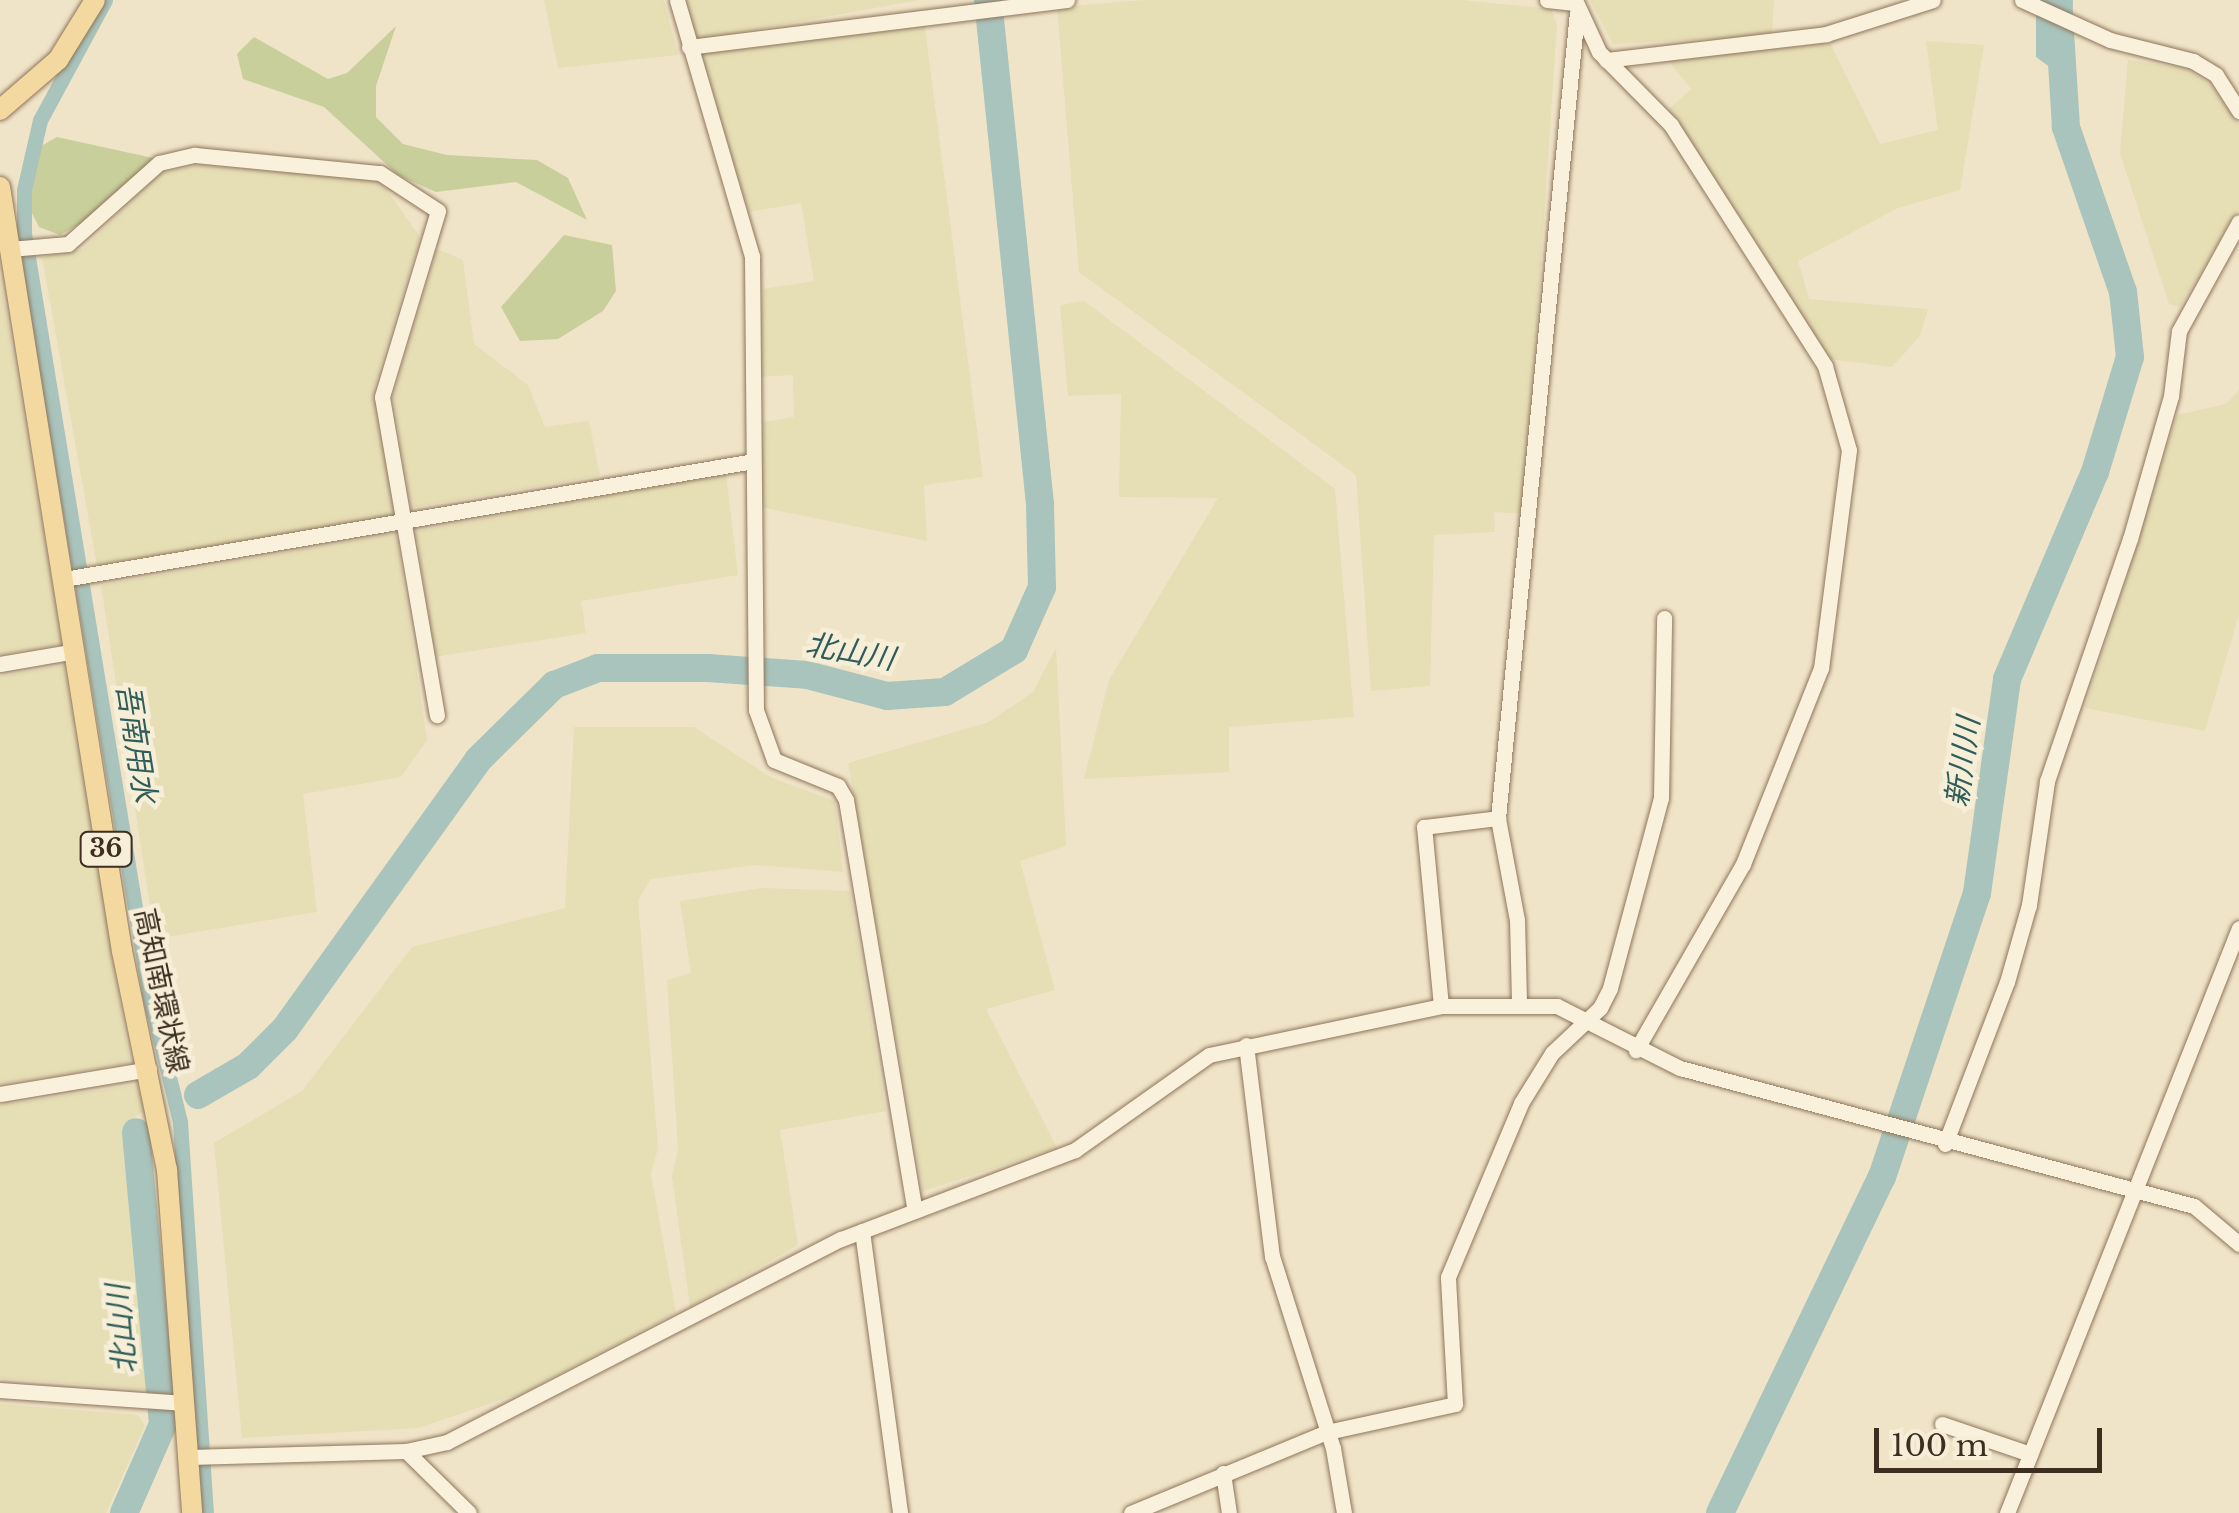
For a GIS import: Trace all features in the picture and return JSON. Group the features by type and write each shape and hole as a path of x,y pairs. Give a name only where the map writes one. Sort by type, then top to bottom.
{"main road":[{"path":"0,110 58,60 95,0"},
{"name":"高知南環状線","path":"0,187 22,249 75,577 75,651 167,1170 179,1403 198,1457 192,1513"}],"street":[{"path":"677,0 752,256 748,462 756,710 774,760 838,786 846,800 914,1207"},
{"path":"690,47 952,10 1067,0"},
{"path":"1547,0 1575,5"},
{"path":"1606,60 1826,34 1884,9 1933,0"},
{"path":"2022,0 2087,26 2110,40 2193,60 2216,75 2239,110"},
{"path":"1575,5 1606,60 1671,125 1825,366 1849,450 1821,668 1743,864 1643,1026 1636,1050"},
{"path":"1520,1001 1517,920 1498,818 1575,5"},
{"path":"22,249 78,238 172,159 354,168 405,185 438,211 383,389 437,715"},
{"path":"1937,1142 2007,982 2047,781 2130,539 2171,396 2179,331 2239,222"},
{"path":"75,577 748,462"},
{"path":"1131,1513 1328,1432 1455,1404 1448,1277 1521,1103 1552,1053 1587,1019 1610,988 1661,798 1664,618"},
{"path":"0,664 75,651"},
{"path":"1441,1006 1424,828 1498,818"},
{"path":"2007,1513 2239,928"},
{"path":"198,1457 406,1452 473,1432 862,1231 914,1207 1054,1160 1133,1116 1210,1055 1441,1006 1520,1001 1587,1019 1636,1050 1862,1121 2194,1206 2239,1244"},
{"path":"1246,1045 1272,1256 1328,1432 1344,1513"},
{"path":"0,1094 149,1069"},
{"path":"862,1231 900,1513"},
{"path":"0,1390 179,1403"},
{"path":"1942,1424 2030,1454"},
{"path":"406,1452 469,1513"},
{"path":"1223,1473 1229,1513"}],"shaded area":[{"path":"544,0 664,0 678,55 558,68"},
{"path":"683,0 919,0 694,41"},
{"path":"1145,0 1462,0 1551,9 1557,25 1524,514 1494,512 1495,532 1434,535 1430,686 1371,691 1356,475 1079,272 1057,7"},
{"path":"1590,0 1774,0 1772,36 1613,44"},
{"path":"924,20 983,477 924,485 927,541 760,507 758,423 794,417 793,375 758,377 763,289 814,281 801,203 749,212 699,52"},
{"path":"1926,41 1984,45 1960,190 1898,208 1798,261 1809,299 1928,309 1920,336 1892,367 1829,359 1667,111 1691,89 1668,60 1830,43 1880,144 1938,130"},
{"path":"2128,60 2185,68 2210,84 2239,124 2239,209 2180,307 2169,304 2120,153"},
{"path":"200,165 380,180 420,237 374,388 395,515 97,566 42,257 83,249 160,173"},
{"path":"437,249 463,260 474,344 528,385 545,427 589,421 600,476 411,508 393,397"},
{"path":"0,274 62,644 0,655"},
{"path":"1084,301 1335,489 1354,717 1229,727 1229,772 1084,779 1109,680 1218,498 1119,497 1121,394 1068,396 1060,305"},
{"path":"2239,390 2239,614 2205,731 2085,708 2177,415 2226,404"},
{"path":"726,474 738,575 581,601 586,633 435,657 416,531"},
{"path":"396,533 427,740 401,777 303,794 317,912 155,939 101,585"},
{"path":"1056,648 1066,846 1020,861 1055,990 986,1009 1057,1148 923,1191 848,763 989,722 1033,692"},
{"path":"64,665 130,1063 0,1084 0,676"},
{"path":"574,727 694,727 770,777 835,801 843,872 756,865 651,879 638,900 658,1148 651,1174 676,1313 527,1391 419,1428 242,1438 214,1143 302,1091 412,947 565,908"},
{"path":"762,888 850,891 886,1111 780,1130 798,1245 690,1307 672,1177 678,1149 667,980 691,973 680,901"},
{"path":"140,1084 145,1110 123,1126 152,1390 0,1378 0,1105"},
{"path":"0,1404 138,1415 145,1426 106,1513 0,1513"}],"green space":[{"path":"396,26 376,86 376,117 403,144 447,155 537,160 568,178 587,220 516,182 436,192 398,175 324,107 243,79 237,54 254,37 328,79 347,73"},
{"path":"57,137 153,158 109,207 60,235 39,227 23,195 32,151"},
{"path":"564,235 612,245 616,291 603,311 558,339 520,341 501,307"}],"water":[{"path":"2036,0 2073,0 2070,82 2036,57"}],"waterway":[{"name":"吾南用水","path":"105,0 40,120 24,190 24,233 150,998 180,1122 206,1513"},
{"name":"北山川","path":"198,1095 248,1066 285,1029 478,760 554,685 598,668 708,668 807,675 887,696 945,692 1014,650 1042,587 1040,504 988,0"},
{"name":"新川川","path":"1720,1513 1882,1177 1977,893 2007,679 2095,472 2130,357 2123,292 2066,127 2058,0"},
{"name":"北山川","path":"124,1513 163,1424 136,1132"}]}
